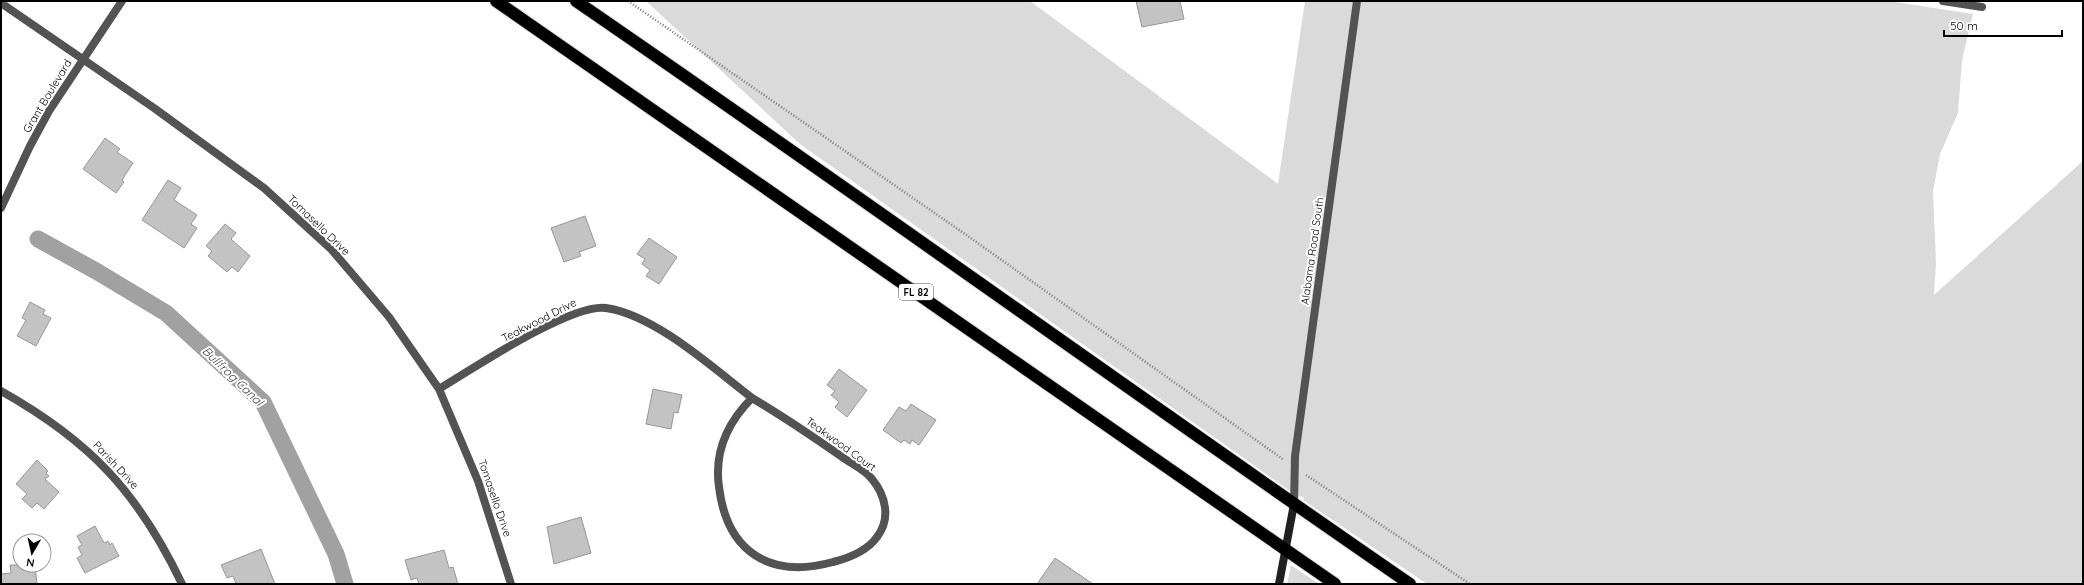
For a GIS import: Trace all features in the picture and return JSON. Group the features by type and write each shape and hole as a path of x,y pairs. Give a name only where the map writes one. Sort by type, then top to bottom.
{"highway":[{"name":"FL 82","path":"496,1 1335,584"},
{"path":"576,1 795,152 1294,504 1410,584"}],"street":[{"name":"Grant Boulevard","path":"1,208 30,146 49,111 82,59 122,1"},
{"name":"Alabama Road South","path":"1294,504 1295,456 1358,1"},
{"path":"1943,1 1982,7"},
{"name":"Tomasello Drive","path":"1,3 264,188 331,249 390,317 439,389 478,480 511,584"},
{"name":"Teakwood Drive","path":"439,389 517,342 570,315 586,309 605,308 625,312 656,328 706,362 752,398"},
{"name":"Parish Drive","path":"1,391 37,411 74,438 101,462 136,502 166,550 182,584"},
{"name":"Teakwood Court","path":"752,398 799,426 872,478 885,499 885,521 878,537 865,549 846,558 805,568 778,566 760,558 744,547 732,530 724,511 717,471 719,450 727,430 740,410 752,398"},
{"path":"1279,584 1294,504"}],"path":[{"path":"628,1 1233,422 1256,440"},
{"path":"1307,476 1470,584"}],"shaded area":[{"path":"646,1 1030,1 1278,184 1305,1 1889,1 1973,14 1962,60 1958,113 1940,154 1933,191 1936,263 1934,295 2083,161 2083,584 1427,584 1303,500 1304,497 1297,496 800,144"},
{"path":"1291,565 1319,584 1287,584"}],"building":[{"path":"1136,1 1180,1 1184,19 1142,27"},
{"path":"105,138 120,149 117,152 133,163 122,180 124,182 116,193 83,169"},
{"path":"168,180 181,188 174,200 197,215 191,224 197,228 184,248 142,220"},
{"path":"585,216 596,246 579,252 581,256 564,262 551,228"},
{"path":"225,224 236,233 231,239 250,256 238,272 232,267 227,272 208,256 212,251 206,246"},
{"path":"649,238 677,257 659,284 646,276 650,270 642,264 645,259 637,254"},
{"path":"30,302 45,310 43,314 51,318 36,346 17,336 26,320 22,318"},
{"path":"839,369 867,390 847,417 835,407 839,402 831,395 835,391 827,385"},
{"path":"653,389 682,395 678,413 674,412 671,429 646,424"},
{"path":"911,404 936,420 919,445 912,440 910,444 904,440 901,443 883,430 899,407 906,411"},
{"path":"37,460 48,471 46,473 49,476 45,479 59,492 44,509 37,503 32,508 22,499 27,494 16,484"},
{"path":"581,517 591,553 554,564 547,527"},
{"path":"95,526 104,543 108,541 110,545 112,543 119,556 85,573 77,558 82,555 78,547 82,545 77,536"},
{"path":"261,549 275,584 236,584 233,576 227,578 221,565"},
{"path":"444,550 449,568 453,567 458,584 419,584 417,578 411,580 405,560"},
{"path":"1055,558 1093,584 1037,584"},
{"path":"10,565 12,565 12,573 36,573 37,584 1,584 1,574 11,573"}],"waterway":[{"name":"Bullfrog Canal","path":"38,239 96,271 166,313 263,402 336,554 345,584"}]}
